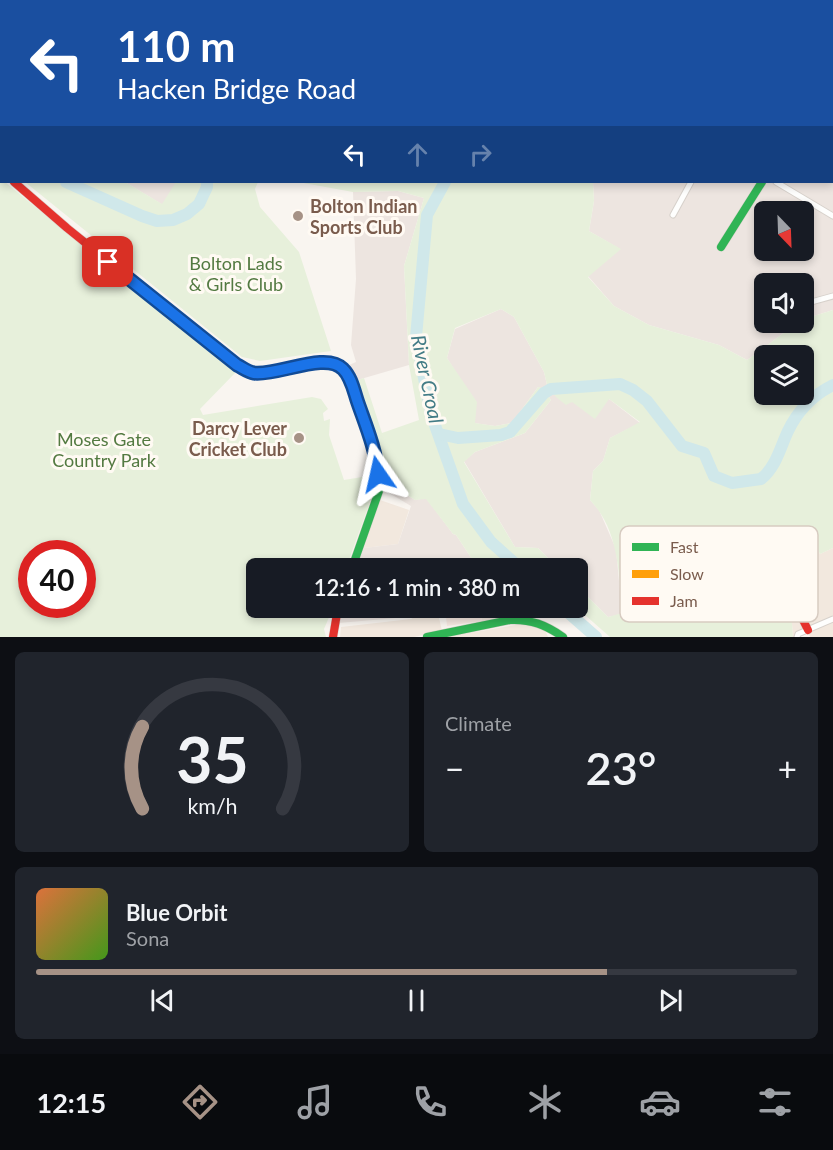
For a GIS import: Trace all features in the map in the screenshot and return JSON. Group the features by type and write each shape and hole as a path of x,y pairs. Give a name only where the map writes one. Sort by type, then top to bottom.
{"street":[{"path":"15,183 75,235 248,372 266,373 322,363 334,363 340,366 350,379 366,426 376,461 379,491 356,558"},
{"path":"673,215 691,183"},
{"path":"721,247 761,183"},
{"path":"778,183 833,216"},
{"path":"814,301 833,296"},
{"path":"333,637 337,618"},
{"path":"427,637 464,633 510,620 524,619 538,622 563,637"},
{"path":"797,637 798,634 810,632 833,619"}],"shaded area":[{"path":"127,183 176,183 163,205"},
{"path":"593,183 833,183 833,310 814,316 814,273 754,273 754,333 783,333 767,345 754,345 754,355 747,360 719,345 649,325 614,306 588,276 620,249 589,231 594,201"},
{"path":"398,191 424,198 404,266 409,365 354,381 347,366 356,362 351,345 356,279 353,192"},
{"path":"501,309 514,317 544,372 547,385 572,402 609,399 640,423 610,438 603,461 593,471 590,500 599,510 616,549 620,614 608,617 588,597 588,558 548,558 538,548 515,547 464,461 475,452 525,433 551,400 543,389 538,387 512,423 495,426 474,423 459,377 447,358 455,329"},
{"path":"383,480 415,500 426,498 471,558 360,558 364,548 398,544 411,506 384,490"},
{"path":"380,500 409,510 398,544 364,548"},
{"path":"833,548 833,637 810,637 808,633 793,637 792,622 818,622 818,550 820,554"},
{"path":"340,618 396,618 339,623"},
{"path":"439,618 442,631 414,637 340,637 341,627"},
{"path":"446,618 481,618 482,621 447,626"},
{"path":"481,618 499,618 482,621"},
{"path":"527,623 544,628 548,637 446,637"}],"green space":[{"name":"Moses Gate Country Park","path":"0,183 6,183 236,372 200,409 203,415 312,397 321,399 328,409 323,413 324,421 330,419 329,435 344,480 374,475 374,491 350,558 246,558 246,618 329,618 324,629 326,637 0,637"},
{"name":"Bolton Lads & Girls Club","path":"26,183 127,183 162,204 175,183 258,183 255,189 260,207 299,252 331,351 260,361 242,357"},
{"path":"304,183 593,183 594,201 589,231 621,249 588,277 614,306 649,325 719,345 747,360 754,355 754,405 814,405 814,345 767,345 783,333 814,333 814,316 833,310 833,548 820,554 818,526 620,526 620,590 616,553 612,539 600,512 590,500 593,471 603,461 610,438 640,422 609,399 595,419 572,402 566,405 556,397 547,385 544,372 514,317 501,309 455,328 447,358 477,402 475,423 495,426 512,423 538,387 543,388 551,400 525,433 475,452 464,462 515,547 538,548 548,558 471,558 456,535 426,499 415,500 383,480 374,436 354,381 364,378 382,433 419,420 409,365 404,266 424,198 398,191 353,192"},
{"path":"588,597 608,617 620,614 620,622 792,622 793,637 610,637 588,618"}],"waterway":[{"name":"River Croal","path":"68,183 157,221 173,220 187,214 199,204 207,183"},
{"name":"River Croal","path":"444,183 427,215 416,337 431,414 463,504 491,542 509,558"},
{"name":"River Croal","path":"439,434 458,438 501,435 510,432 544,393 551,389 620,384 633,390 647,401 682,446 704,453 714,476 732,483 761,479 774,463 796,416 813,398 833,385"},
{"path":"574,618 596,637"}],"traffic: fast":[{"path":"721,247 761,183"},
{"path":"186,324 229,360 249,370 259,373 329,362 340,366 350,379 376,461 379,491 356,558"},
{"path":"427,637 510,620 538,624 563,637"}],"traffic: jam":[{"path":"15,183 186,324"},
{"path":"333,637 336,618"},
{"path":"804,622 808,630"}],"place":[{"name":"Bolton Indian Sports Club","path":"298,216"},
{"name":"Darcy Lever Cricket Club","path":"299,438"}],"route":[{"path":"108,262 248,372 266,373 328,362 340,366 350,379 366,425 378,474"}]}
